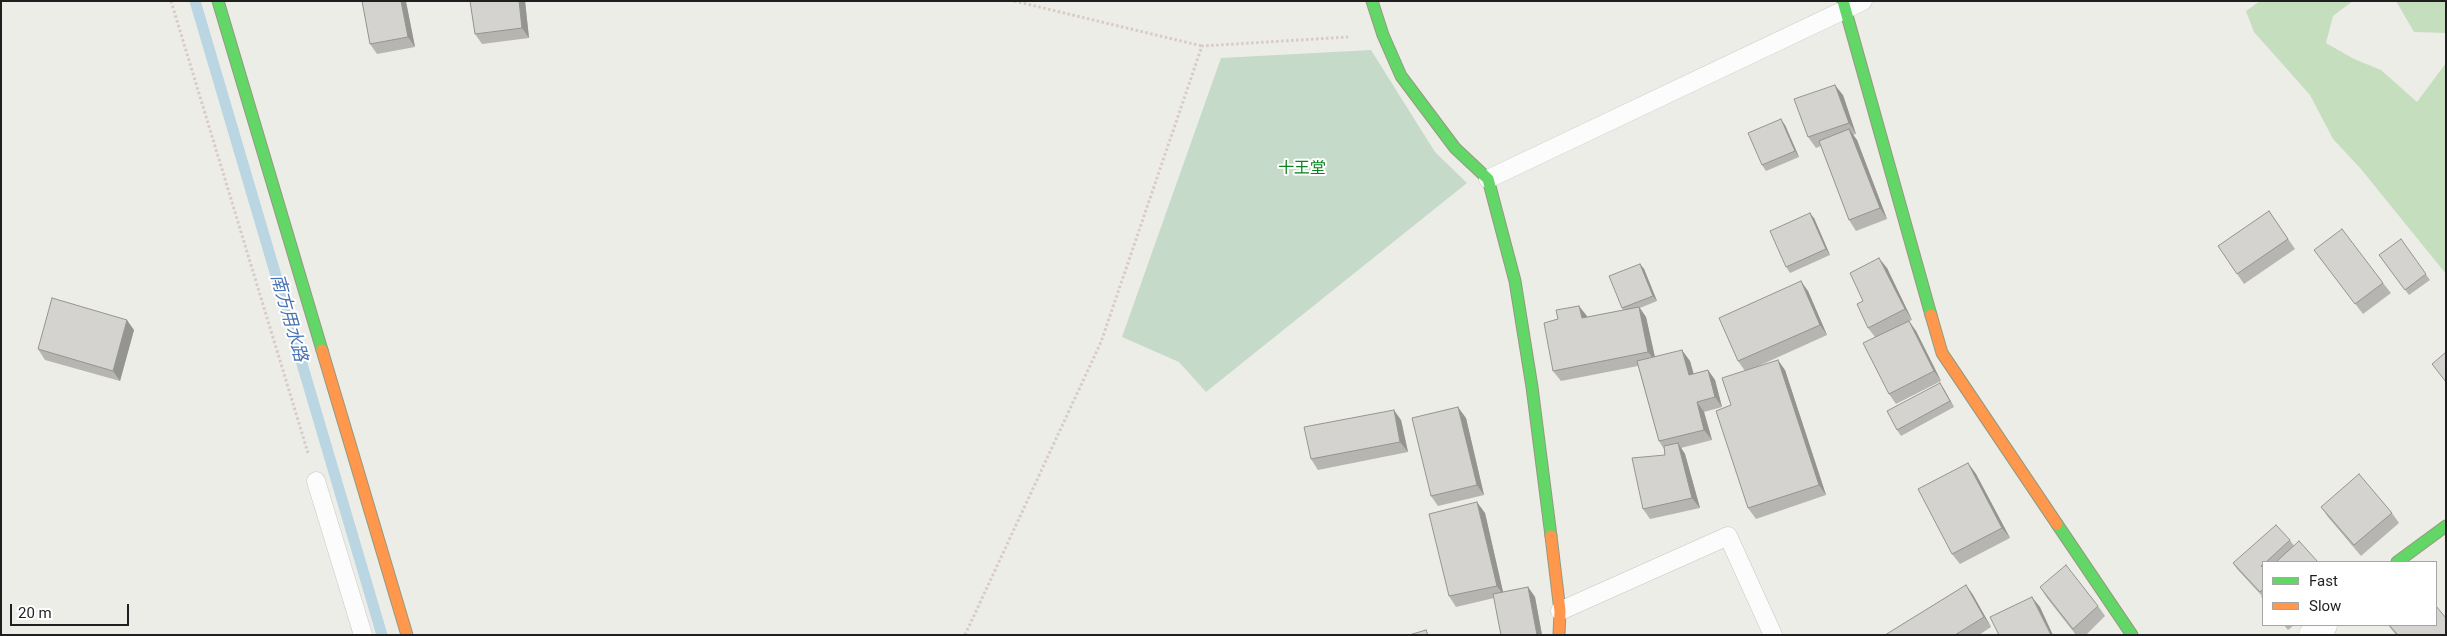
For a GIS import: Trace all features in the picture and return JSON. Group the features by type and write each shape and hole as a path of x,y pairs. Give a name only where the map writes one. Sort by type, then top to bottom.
{"street":[{"path":"218,1 360,484 407,635"},
{"path":"1372,1 1383,35 1401,76 1455,148 1488,179 1515,281 1525,342 1560,611 1559,635"},
{"path":"1845,6 1942,352 2132,635"},
{"path":"2398,561 2446,526"},
{"path":"2313,635 2322,626"}],"lane":[{"path":"1488,179 1845,6 1863,1"},
{"path":"316,481 363,635"},
{"path":"1560,611 1728,536 1773,635"}],"path":[{"path":"171,1 316,481"},
{"path":"1014,1 1202,46 1383,35"},
{"path":"965,635 1101,342 1202,46"}],"green space":[{"path":"2260,1 2353,1 2333,16 2326,43 2354,59 2381,70 2417,102 2446,63 2446,274 2361,169 2333,139 2310,95 2254,32 2246,11"},
{"path":"2396,1 2446,1 2446,33 2414,32"},
{"name":"十王堂","path":"1371,50 1435,152 1467,183 1206,392 1179,362 1122,337 1221,58"}],"building":[{"path":"362,1 401,1 408,37 370,44"},
{"path":"470,1 519,1 522,28 475,34"},
{"path":"1835,85 1849,123 1808,137 1794,99"},
{"path":"1781,119 1795,151 1762,165 1748,133"},
{"path":"1849,129 1880,208 1849,220 1819,141"},
{"path":"2269,211 2288,239 2237,274 2218,246"},
{"path":"1810,213 1826,249 1786,267 1770,231"},
{"path":"2342,229 2383,283 2355,304 2314,250"},
{"path":"2401,239 2426,274 2405,290 2379,255"},
{"path":"1879,258 1905,309 1868,328 1857,304 1863,301 1850,273"},
{"path":"1640,264 1653,296 1622,308 1609,276"},
{"path":"1801,281 1820,325 1738,361 1719,318"},
{"path":"52,298 127,320 113,371 38,349"},
{"path":"1579,306 1582,318 1639,307 1648,352 1553,371 1544,323 1558,319 1556,310"},
{"path":"1909,321 1934,371 1889,394 1863,343"},
{"path":"1682,350 1689,375 1708,370 1715,397 1697,402 1704,430 1659,441 1637,361"},
{"path":"2446,352 2446,382 2432,364"},
{"path":"1778,360 1819,485 1748,508 1716,411 1731,405 1722,378"},
{"path":"1940,383 1950,401 1897,430 1887,411"},
{"path":"1458,407 1477,485 1431,496 1412,418"},
{"path":"1394,410 1400,442 1311,459 1304,427"},
{"path":"1678,443 1692,498 1643,509 1632,458 1665,455 1664,446"},
{"path":"1968,463 2002,528 1952,554 1918,489"},
{"path":"2359,474 2392,513 2354,545 2321,507"},
{"path":"1477,502 1497,586 1449,596 1429,514"},
{"path":"2276,525 2290,540 2267,561 2262,561 2262,590 2260,592 2233,563"},
{"path":"2299,541 2317,561 2277,561"},
{"path":"2066,565 2098,606 2073,629 2040,587"},
{"path":"1966,585 1984,617 1955,635 1885,635"},
{"path":"1528,587 1537,635 1501,635 1493,594"},
{"path":"2032,597 2051,635 1999,635 1990,617"},
{"path":"2437,607 2446,618 2446,635 2398,635 2390,626 2437,626"},
{"path":"1426,630 1428,635 1409,635"}],"waterway":[{"name":"南方用水路","path":"195,1 382,635"}],"traffic: fast":[{"path":"218,1 322,350"},
{"path":"1372,1 1383,35 1401,76 1455,148 1488,179 1515,281 1532,387 1551,536"},
{"path":"1843,1 1931,315"},
{"path":"2057,524 2132,635"},
{"path":"2398,561 2446,526"}],"traffic: slow":[{"path":"1931,315 1942,353 2057,524"},
{"path":"322,350 407,635"},
{"path":"1551,536 1560,611 1559,635"}]}
